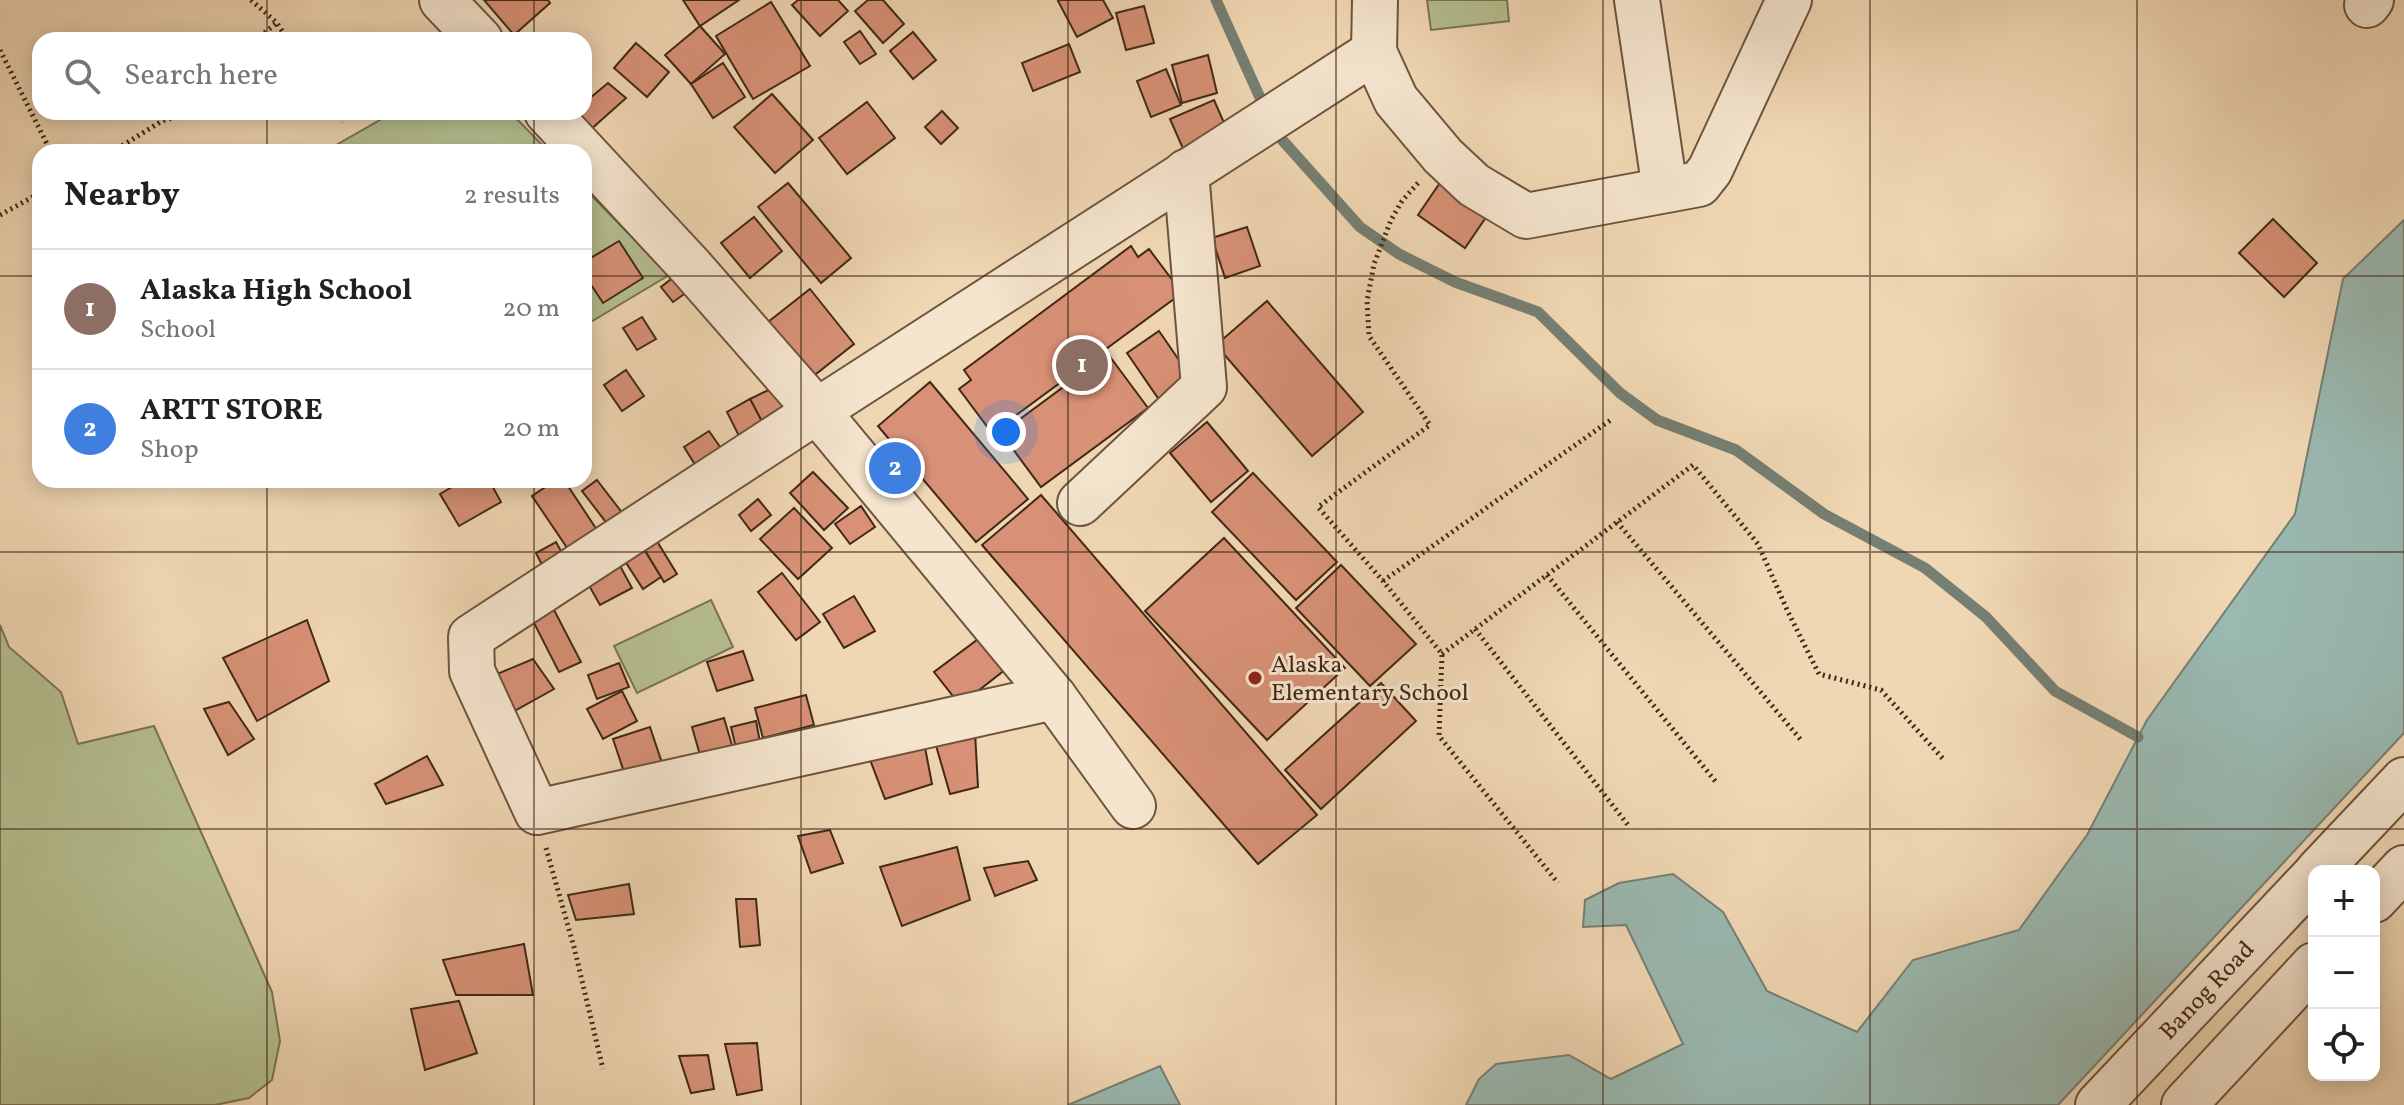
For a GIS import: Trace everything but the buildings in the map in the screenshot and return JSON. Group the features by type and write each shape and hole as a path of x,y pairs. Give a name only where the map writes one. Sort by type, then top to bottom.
{"street":[{"path":"442,0 472,32"},
{"path":"1375,0 1374,52 1396,100 1443,156 1474,185 1526,216 1699,184 1710,170 1789,0"},
{"path":"1637,0 1665,190"},
{"path":"1054,697 537,812 472,671 471,637 1374,52"},
{"path":"554,120 577,144"},
{"path":"592,160 691,267 817,411 1054,697 1133,806"},
{"path":"1080,503 1204,387 1186,172"},
{"path":"2324,865 2404,780"},
{"path":"2380,894 2404,868"},
{"name":"Banog Road","path":"2098,1105 2308,882"},
{"path":"2184,1105 2308,971"}],"path":[{"path":"251,0 283,32"},
{"path":"265,32 277,23"},
{"path":"0,50 32,114"},
{"path":"35,120 47,144"},
{"path":"125,144 165,120"},
{"path":"1443,156 1402,201 1391,220 1374,264 1367,301 1369,336 1430,425 1318,507 1442,654 1439,736 1558,883"},
{"path":"0,215 32,197"},
{"path":"1383,581 1612,419"},
{"path":"1442,654 1693,465 1758,544 1819,674 1881,690 1945,761"},
{"path":"1617,522 1801,740"},
{"path":"1547,575 1716,782"},
{"path":"1475,629 1628,825"},
{"path":"537,812 603,1069"}],"green space":[{"path":"1427,0 1507,0 1509,21 1431,30"},
{"path":"380,120 518,120 541,144 338,144"},
{"path":"592,196 669,275 592,321"},
{"path":"711,600 733,647 637,693 614,646"},
{"path":"0,625 9,647 61,692 78,744 154,726 272,992 280,1041 272,1080 249,1098 215,1105 0,1105"}],"water":[{"path":"2404,220 2404,733 2058,1105 1466,1105 1479,1079 1496,1064 1569,1055 1611,1079 1683,1044 1626,925 1583,927 1585,900 1619,883 1673,874 1723,912 1767,991 1857,1032 1913,960 2019,930 2087,835 2147,720 2295,514 2343,279"},
{"path":"1160,1066 1180,1105 1068,1105"}],"waterway":[{"path":"1216,0 1266,111"},
{"path":"1273,127 1360,227 1399,254 1455,282 1538,312 1620,393 1657,420 1736,450 1824,514 1925,568 1986,617 2055,691 2138,737"}],"place":[{"name":"Alaska High School","path":"1082,365"},
{"name":"ARTT STORE","path":"895,468"},
{"name":"Alaska Elementary School","path":"1255,678"}]}
